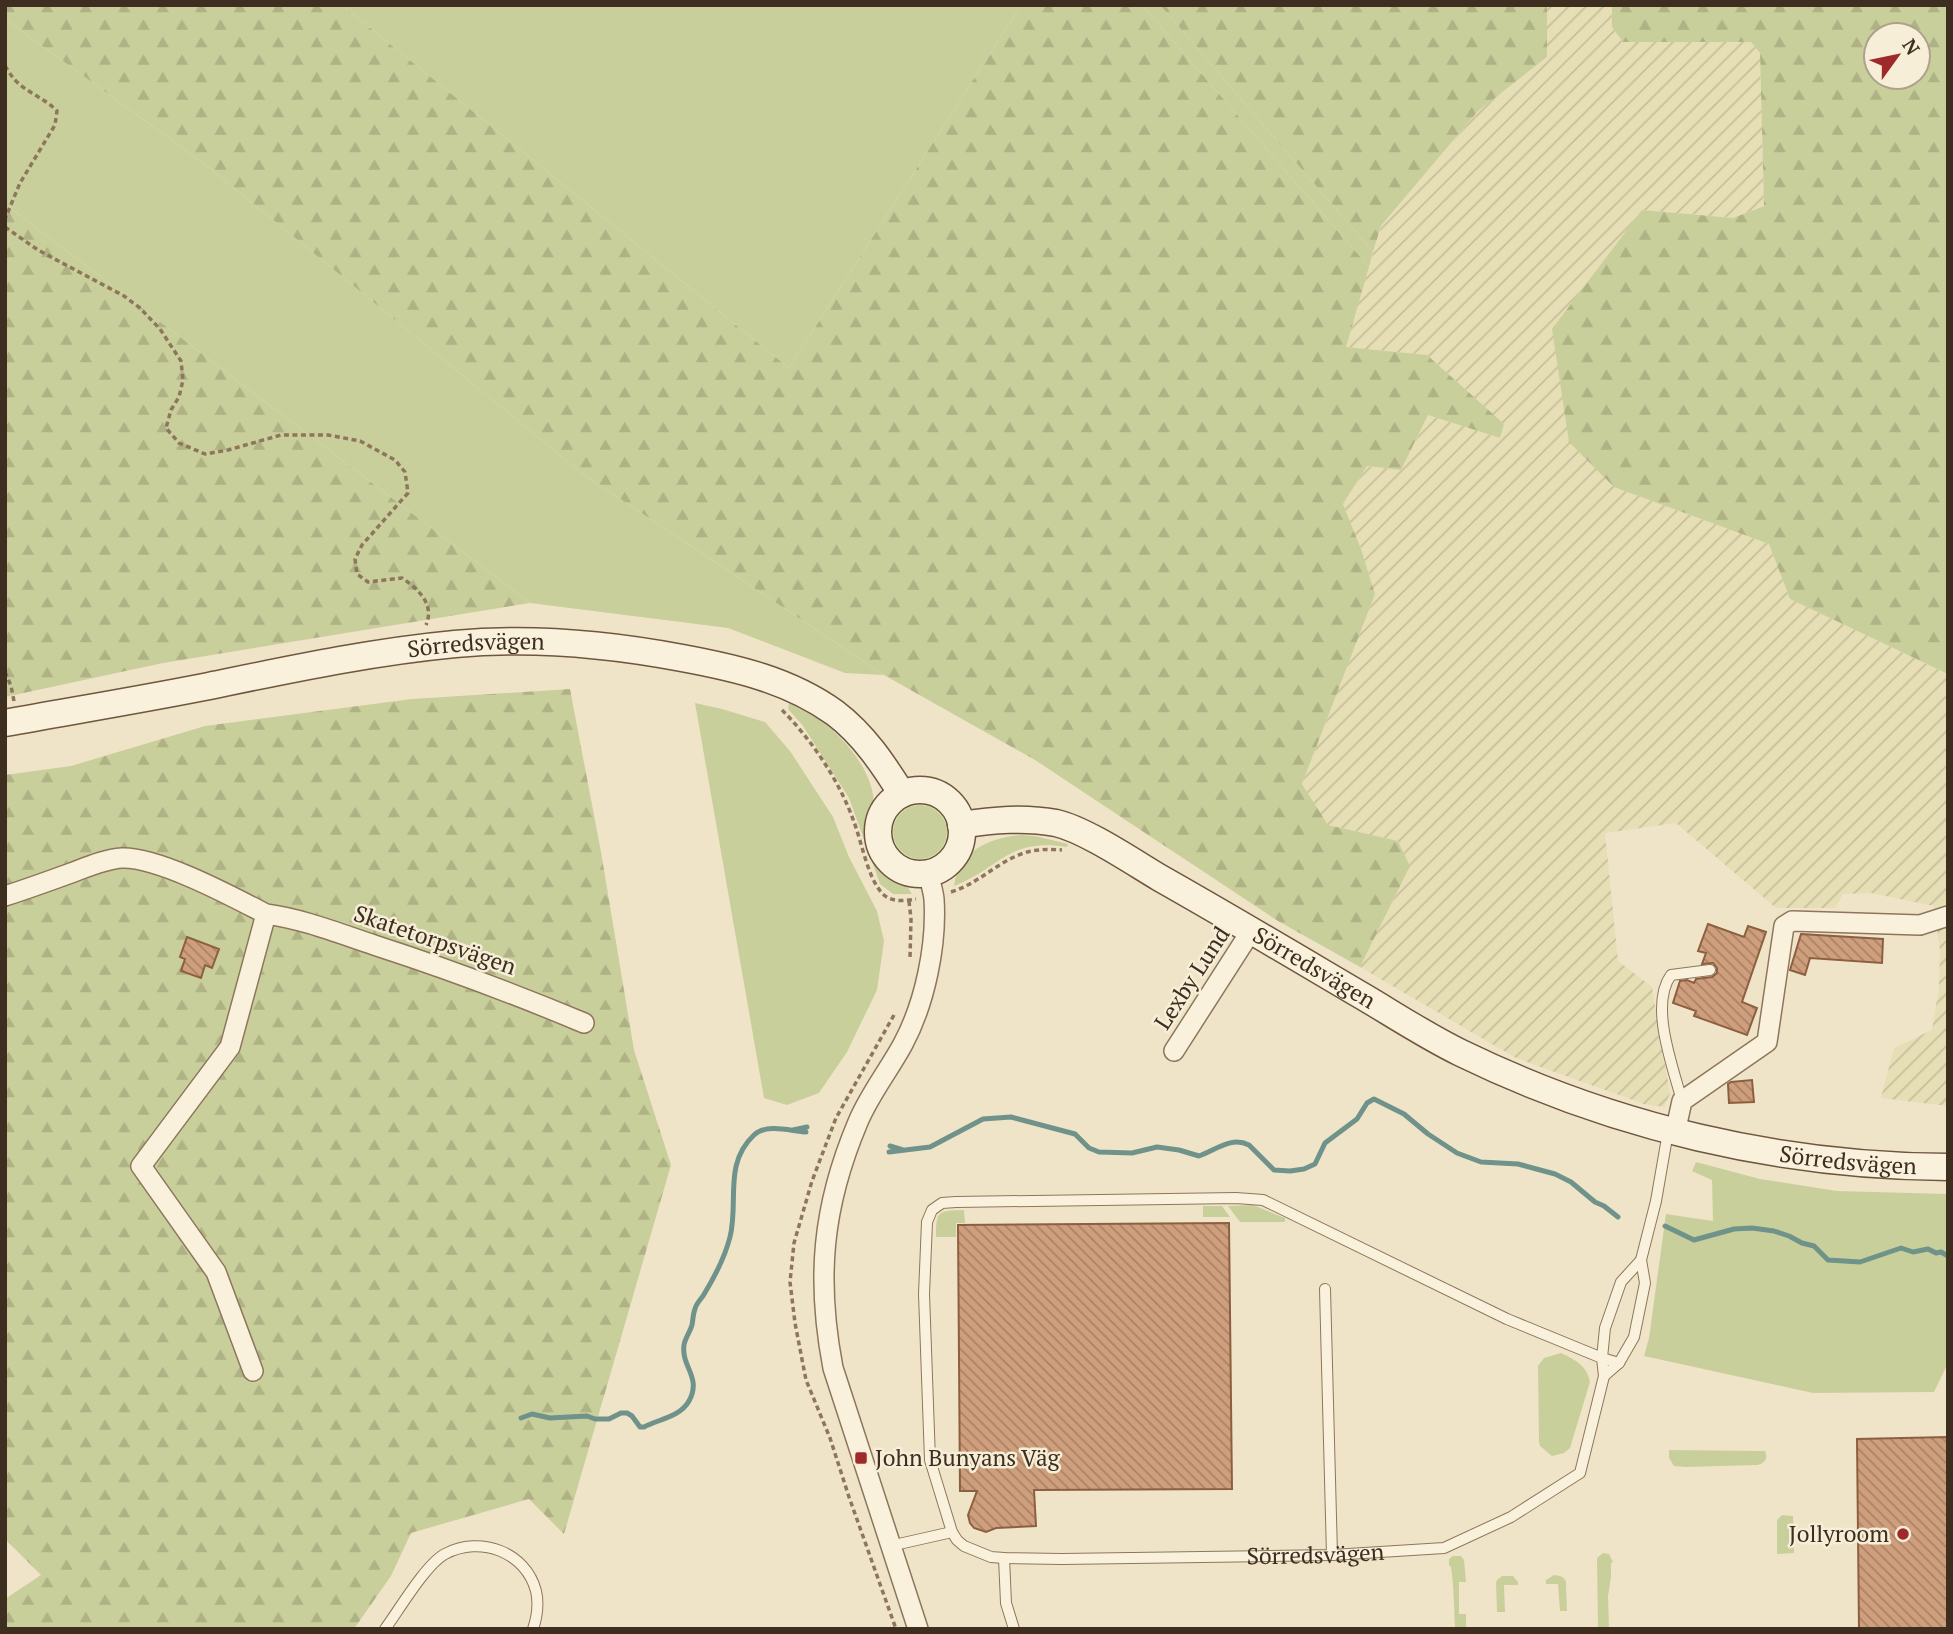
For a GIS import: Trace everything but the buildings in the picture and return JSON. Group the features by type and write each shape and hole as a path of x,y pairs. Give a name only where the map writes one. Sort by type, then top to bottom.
{"street":[{"name":"Sörredsvägen","path":"11,722 365,655 411,649 510,642 612,647 716,664 766,677 816,700 859,734 877,754 902,794"},
{"path":"918,1629 833,1368 827,1336 822,1268 827,1222 836,1184 858,1120 904,1043 917,1015 932,942 931,885 940,869 954,856 961,838 961,825 953,808 939,795 920,790 902,794 890,803 881,815 878,830 880,845 887,858 899,868 913,873 931,885"},
{"name":"Sörredsvägen","path":"961,825 1027,819 1059,824 1094,840 1461,1053 1569,1099 1672,1132 1729,1145 1857,1164 1948,1167"},
{"name":"Skatetorpsvägen","path":"5,896 102,862 121,858 135,859 193,879 266,914 292,918 505,989 584,1023"},
{"path":"253,1371 216,1272 141,1166 230,1047 266,914"},
{"path":"1672,1132 1682,1101 1767,1042 1784,926 1792,921 1920,925 1948,916"},
{"name":"Lexby Lund","path":"1174,1051 1251,931"}],"lane":[{"path":"1682,1101 1664,1029 1662,997 1665,983 1671,975 1710,970"},
{"name":"Sörredsvägen","path":"1604,1376 1619,1363 1634,1337 1642,1305 1642,1260 1672,1132"},
{"path":"890,1546 952,1532 930,1460 924,1294 927,1222 932,1210 942,1203 1236,1198 1263,1200 1507,1319 1619,1363"},
{"name":"Sörredsvägen","path":"952,1532 964,1546 991,1557 1004,1558 1332,1555 1444,1548 1511,1517 1580,1473 1604,1376 1602,1358 1605,1328 1621,1282 1642,1260"},
{"path":"1325,1289 1332,1555"},
{"path":"385,1629 438,1559 456,1550 474,1546 502,1551 524,1568 536,1591 537,1611 533,1629"},
{"path":"1004,1558 1006,1603 1014,1629"}],"path":[{"path":"5,66 15,80 33,94 48,101 57,111 55,125 20,183 5,219"},
{"path":"5,227 38,250 124,296 160,329 181,361 183,380 166,428 179,443 205,454 281,435 328,435 360,441 395,460 405,472 408,493 362,545 355,559 358,574 368,582 402,578 427,600 428,621 411,649"},
{"path":"5,672 11,686 11,722"},
{"path":"777,706 802,733 832,777 854,820 871,873 882,894 888,899 909,901 931,885 966,887 1021,853 1062,850"},
{"path":"909,901 909,969"},
{"path":"896,1629 830,1438 806,1380 790,1282 794,1243 812,1181 836,1118 897,1006"}],"shaded area":[{"path":"1547,5 1612,5 1612,27 1623,42 1751,42 1760,53 1764,206 1733,218 1642,210 1614,487 1769,544 1790,599 1948,674 1948,1106 1881,1098 1894,1048 1932,1030 1939,987 1940,951 1934,906 1871,893 1843,894 1835,908 1776,908 1676,823 1605,833 1618,961 1652,987 1670,1094 1664,1107 1644,1104 1516,1058 1360,967 1410,866 1398,841 1327,825 1302,784 1375,594 1343,504 1367,466 1401,470 1428,415 1500,438 1504,425 1427,355 1345,347 1381,227 1478,111 1547,57"}],"green space":[{"path":"5,5 342,5 789,368 1021,5 1142,5 1369,267 1346,347 1427,355 1504,424 1500,438 1428,415 1401,470 1367,466 1343,504 1375,594 1302,784 1328,825 1398,841 1410,866 1360,967 1278,921 1035,760 884,675 583,474 206,165 5,19"},
{"path":"342,5 1021,5 789,368"},
{"path":"1142,5 1160,5 1373,252 1369,267"},
{"path":"1160,5 1547,5 1547,57 1478,111 1381,226 1373,252"},
{"path":"1612,5 1948,5 1948,674 1790,599 1769,544 1614,487 1569,442 1552,329 1642,210 1733,218 1764,206 1760,53 1751,42 1623,42 1612,27"},
{"path":"5,19 206,165 583,474 884,675 845,673 728,628 530,603 5,204"},
{"path":"5,204 530,603 163,663 5,697"},
{"path":"570,689 634,1050 671,1165 564,1534 529,1499 411,1533 391,1576 354,1629 5,1629 5,1599 41,1575 5,1539 5,775 71,766 205,726 412,699"},
{"path":"695,703 765,722 790,751 833,817 849,857 877,911 884,941 877,990 847,1052 819,1093 787,1105 764,1098"},
{"path":"789,703 819,719 847,744 858,759 872,792 874,808 870,833 873,850 879,860 903,881 912,894 893,894 880,884 849,798 803,726 788,709"},
{"path":"920,805 939,813 947,832 939,851 920,859 901,851 893,832 901,813"},
{"path":"1022,835 1068,844 1067,847 1047,845 1017,851 954,886 962,864 978,848 999,839"},
{"path":"1696,1162 1760,1179 1837,1191 1948,1194 1948,1363 1934,1392 1813,1393 1644,1356 1649,1338 1666,1214 1713,1221 1712,1180 1692,1171"},
{"path":"1253,1205 1285,1218 1285,1222 1240,1222 1228,1206"},
{"path":"1203,1206 1222,1206 1230,1217 1203,1217"},
{"path":"964,1210 965,1223 956,1223 956,1237 936,1237 940,1214"},
{"path":"1561,1353 1583,1367 1590,1382 1570,1448 1564,1453 1552,1456 1540,1446 1539,1441 1538,1366 1544,1358"},
{"path":"1669,1450 1765,1451 1766,1458 1758,1465 1685,1467 1674,1466 1669,1458"},
{"path":"1782,1515 1793,1516 1794,1553 1777,1554 1777,1520"},
{"path":"1603,1553 1609,1554 1613,1562 1608,1596 1609,1629 1598,1629 1597,1558"},
{"path":"1461,1556 1464,1560 1466,1582 1459,1582 1459,1614 1466,1614 1466,1629 1455,1629 1453,1582 1449,1565 1449,1559"},
{"path":"1554,1575 1563,1577 1566,1582 1567,1611 1560,1611 1558,1584 1546,1584 1546,1580"},
{"path":"1502,1576 1513,1576 1518,1585 1504,1585 1505,1612 1497,1612 1496,1583"}],"waterway":[{"path":"889,1152 930,1147 983,1119 1011,1117 1075,1134 1089,1148 1099,1152 1132,1153 1157,1147 1199,1156 1230,1143 1242,1143 1249,1145 1274,1170 1290,1171 1315,1164 1325,1143 1357,1119 1367,1103 1374,1099 1404,1114 1457,1153 1481,1162 1518,1164 1555,1174 1571,1182 1618,1217"},
{"path":"793,1130 807,1127"},
{"path":"521,1418 532,1414 550,1418 587,1416 609,1419 627,1413 640,1427 644,1427 675,1414 685,1406 693,1385 685,1360 685,1342 696,1305 715,1275 728,1245 738,1158 744,1146 759,1131 786,1129 806,1132"},
{"path":"890,1146 903,1150"},
{"path":"1665,1226 1694,1240 1734,1229 1774,1231 1814,1246 1828,1260 1860,1262 1901,1248 1913,1252 1928,1249 1948,1256"}],"place":[{"name":"John Bunyans Väg","path":"861,1458"},
{"name":"Jollyroom","path":"1903,1534"}]}
